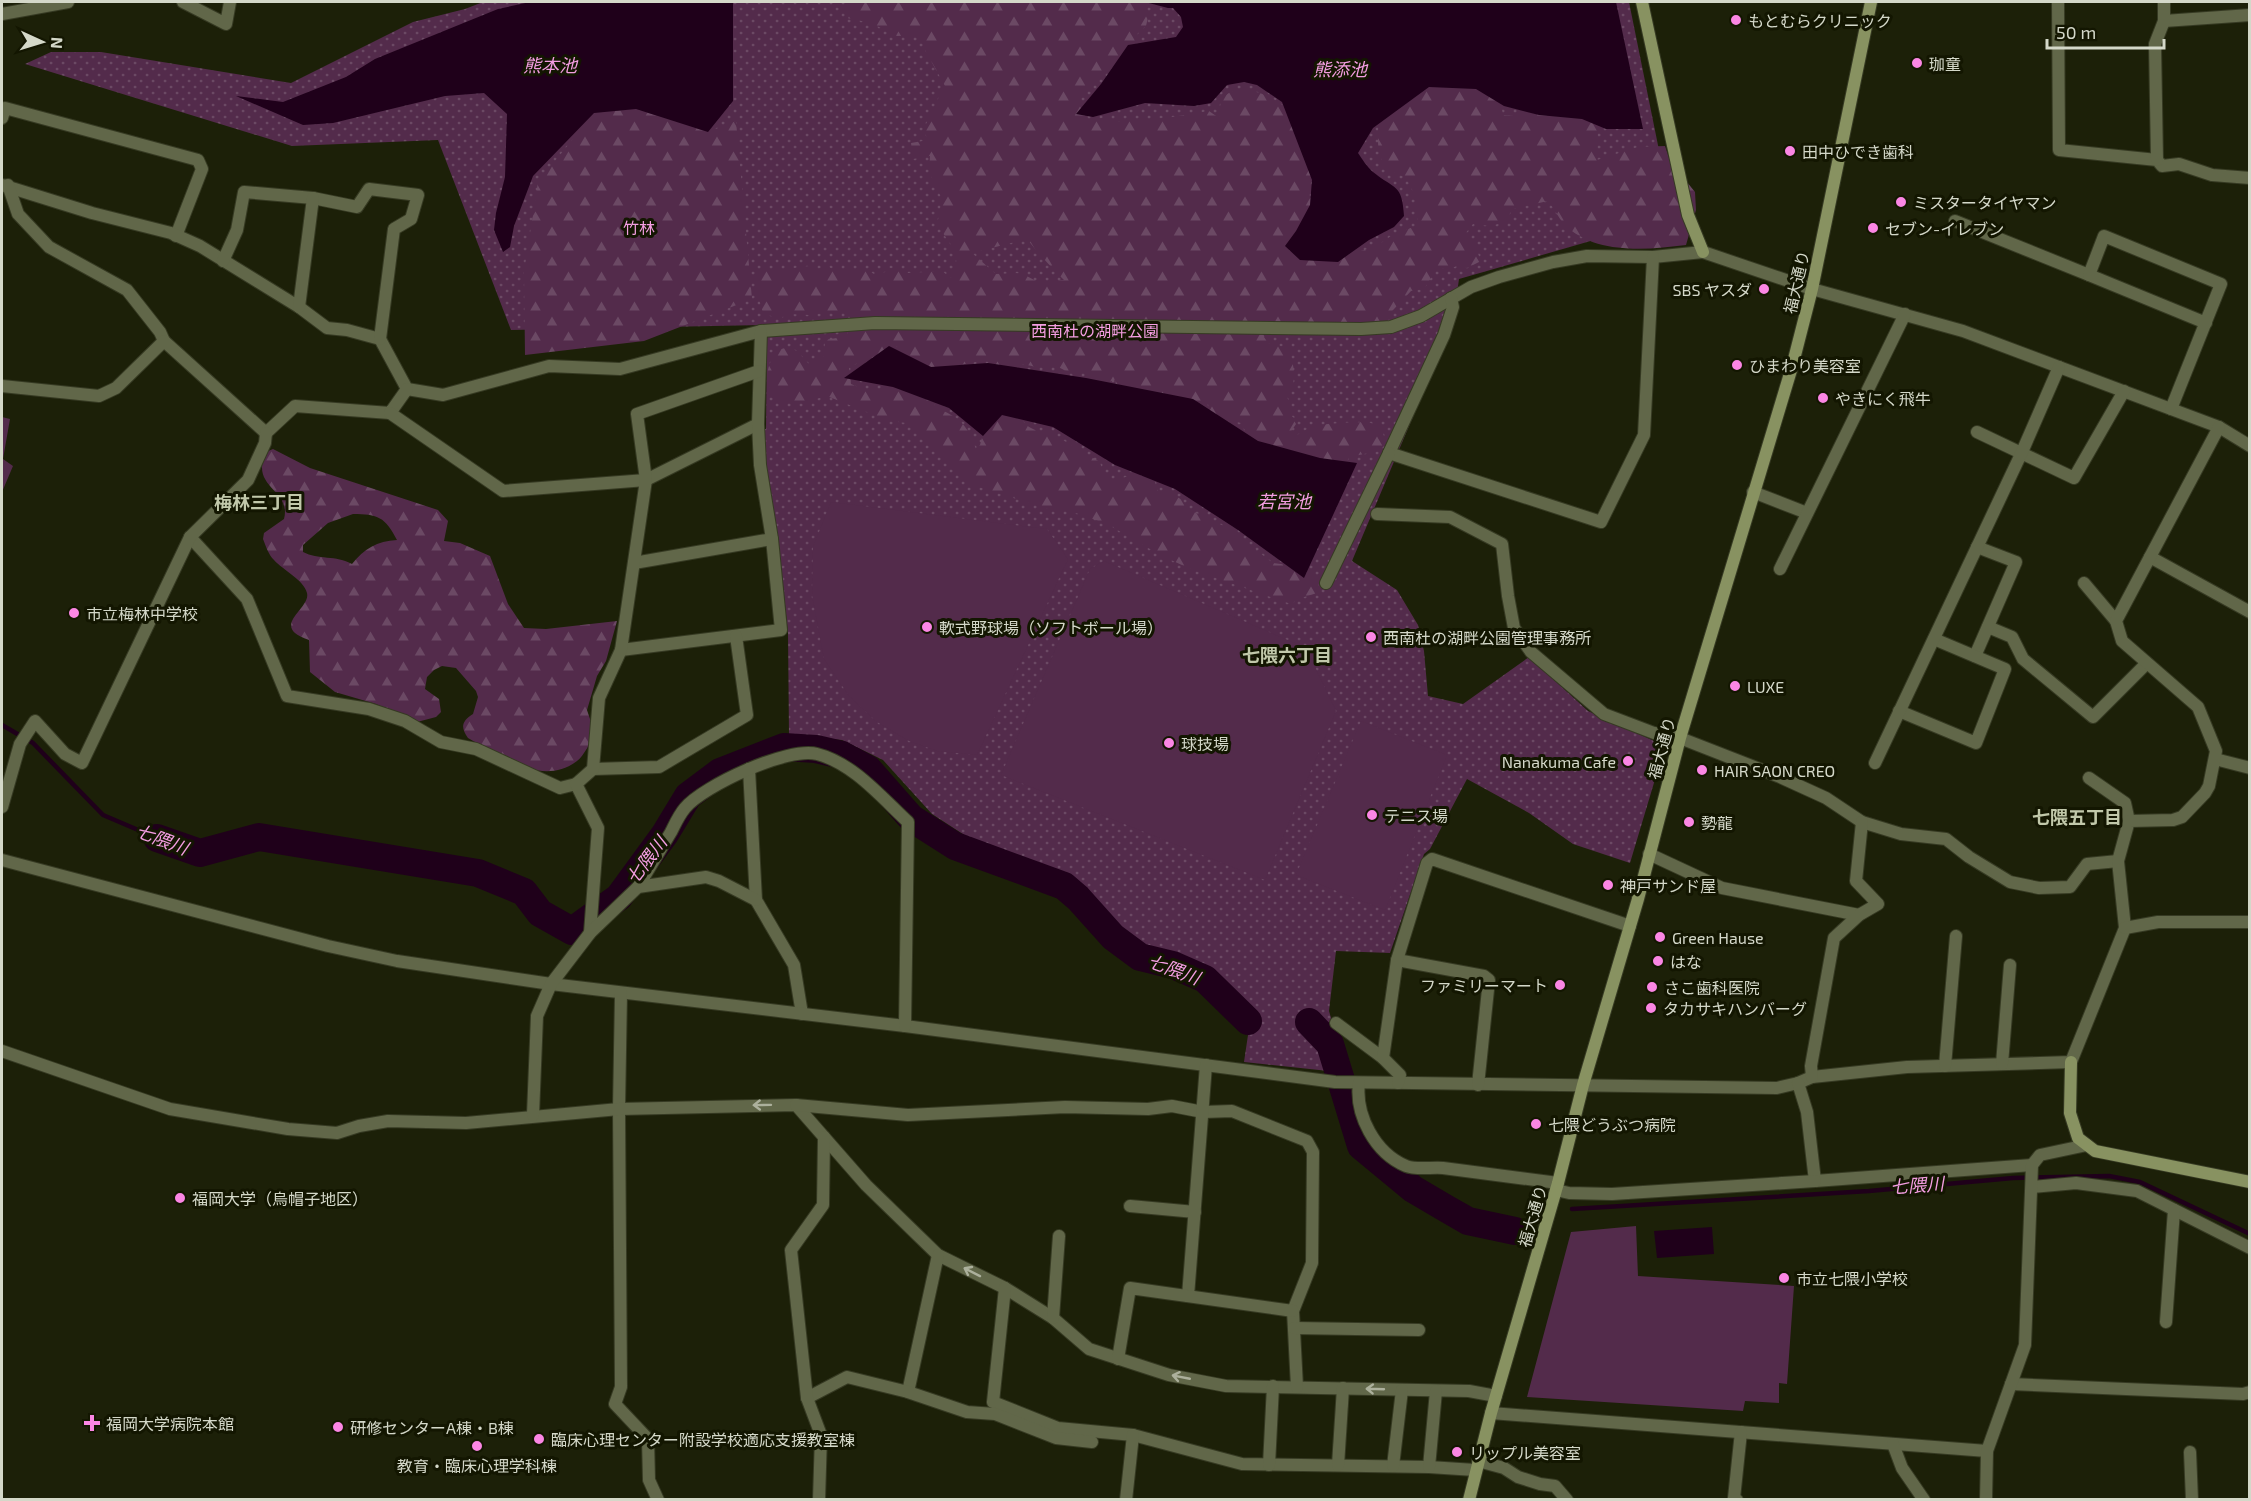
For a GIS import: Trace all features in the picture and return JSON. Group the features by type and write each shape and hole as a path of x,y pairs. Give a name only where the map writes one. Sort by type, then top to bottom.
{"street":[{"path":"2,14 68,2"},
{"path":"183,2 226,24 230,2"},
{"path":"1642,2 1688,215 1703,252"},
{"name":"福大通り","path":"1469,1500 1476,1466 1630,926 1680,738 1792,367 1812,289 1871,2"},
{"path":"2058,2 2059,150 2157,160"},
{"path":"2164,2 2164,21 2155,44 2157,160 2162,166 2179,164 2212,175 2250,178"},
{"path":"2164,21 2250,15"},
{"path":"2,118 5,108 198,160 202,170 176,237"},
{"path":"5,185 92,213 171,233 200,246 299,307 327,328 347,330 380,339"},
{"path":"5,185 18,214 49,247 127,290 160,332 164,341 266,433"},
{"path":"224,261 237,230 244,192 313,198 357,207 369,189 418,195 411,219 394,229 380,339 407,390"},
{"path":"299,307 313,198"},
{"path":"1955,221 2206,323"},
{"path":"2089,275 2104,236 2221,284 2171,409"},
{"path":"407,390 443,395 549,366 620,369 761,331 875,323 1361,329 1391,327 1421,316 1471,287 1553,262 1587,256 1653,257 1703,252 1812,289 1963,331 2219,428 2250,446"},
{"path":"1389,453 1601,522 1644,435 1653,257"},
{"path":"1326,583 1444,335 1453,307 1451,298"},
{"path":"1780,568 1905,314"},
{"path":"621,650 781,630 772,539 760,465 758,424 761,331"},
{"path":"2,386 99,396 116,388 164,341"},
{"path":"1875,763 2022,452 2059,367"},
{"path":"593,769 599,698 621,650 646,480 637,414 759,371"},
{"path":"390,412 407,390"},
{"path":"1977,432 2074,478 2124,391"},
{"path":"2,807 20,744 35,721 65,754 82,763 190,537 248,480 265,443 266,433 295,406 390,412 503,491 646,480 758,424"},
{"path":"2116,621 2219,428"},
{"path":"1754,492 1807,513"},
{"path":"1377,514 1450,517 1502,544 1514,628 1531,652 1604,714 1654,733 1680,738 1826,798 1862,822 1901,834 1946,839 1969,857 2010,882 2039,888 2070,887 2087,864 2118,861"},
{"path":"190,537 247,600 287,696 369,709 405,721 441,742 476,750 560,788 576,784 593,769 659,767 747,715 736,636"},
{"path":"633,563 772,539"},
{"path":"1975,656 2016,562 1977,547"},
{"path":"2150,557 2250,612"},
{"path":"2084,583 2116,621 2122,641 2198,707 2216,751 2209,786 2205,794 2182,817 2174,820 2129,821"},
{"path":"1988,627 2012,638 2023,659 2093,717 2146,664"},
{"path":"1899,711 1976,743 2005,669 1934,639"},
{"path":"533,1115 537,1016 551,984 590,933 638,887 685,808 705,791 749,769 800,752 818,754 849,771 908,822 905,1026"},
{"path":"2215,759 2250,768"},
{"path":"749,769 756,900 794,965 802,1014"},
{"path":"2089,778 2125,803 2129,821 2118,861 2126,928 2071,1062 2070,1113 2078,1138 2095,1151 2250,1182"},
{"path":"576,784 597,828 590,933"},
{"path":"1812,1077 1811,1066 1834,938 1858,915 1878,904 1856,881 1862,822"},
{"path":"1649,854 1722,888 1858,915"},
{"path":"1383,1058 1397,960 1427,862 1432,859 1630,926"},
{"path":"2,860 328,946 397,961 551,984 905,1026 1335,1082 1777,1088 1812,1077 1907,1068 2071,1062"},
{"path":"638,887 706,877 756,900"},
{"path":"2126,928 2158,922 2250,922"},
{"path":"1945,1066 1956,936"},
{"path":"1397,960 1484,976 1489,980 1478,1085"},
{"path":"2002,1064 2010,965"},
{"path":"621,993 619,1108 621,1386 615,1404 648,1439 649,1480 658,1500"},
{"path":"1336,1023 1383,1058 1400,1075 1398,1083"},
{"path":"2,1052 170,1109 288,1129 337,1133 387,1121 466,1123 619,1108 796,1105 908,1115 1065,1107 1148,1109 1172,1106 1203,1112 1232,1111 1307,1141 1313,1152 1312,1263 1293,1311 1297,1387"},
{"path":"1188,1296 1206,1065"},
{"path":"1356,1083 1357,1098 1364,1120 1380,1148 1407,1166 1441,1168 1557,1186 1569,1193 1612,1194 2032,1165"},
{"path":"1798,1083 1807,1112 1815,1180"},
{"path":"796,1105 866,1185 938,1255 1005,1288 1053,1318 1089,1349 1169,1374 1226,1386 1469,1391 1496,1396"},
{"path":"819,1500 821,1435 807,1398 791,1250 823,1205 824,1137"},
{"path":"1986,1500 1987,1451 2025,1345 2032,1165 2040,1155 2087,1145"},
{"path":"2032,1187 2076,1183 2137,1191 2250,1248"},
{"path":"1130,1206 1195,1212"},
{"path":"2166,1322 2174,1210"},
{"path":"1053,1318 1059,1236"},
{"path":"908,1392 938,1255"},
{"path":"1005,1288 993,1402 1058,1428 1133,1435 1242,1464 1504,1468 1518,1477 1556,1486 1567,1500"},
{"path":"1118,1359 1130,1288 1293,1311"},
{"path":"1294,1328 1419,1330"},
{"path":"807,1398 847,1377 908,1392 967,1412 995,1414 1056,1438 1092,1442"},
{"path":"2011,1384 2243,1394 2250,1392"},
{"path":"1269,1465 1274,1386"},
{"path":"1338,1466 1343,1388"},
{"path":"1393,1466 1402,1390"},
{"path":"1429,1467 1436,1391"},
{"path":"1491,1413 1987,1451"},
{"path":"1737,1500 1734,1498 1741,1432"},
{"path":"1126,1500 1133,1435"},
{"path":"1893,1444 1902,1468 1924,1500"},
{"path":"2190,1452 2192,1500"}],"green space":[{"name":"西南杜の湖畔公園","path":"483,2 1629,2 1678,244 1594,240 1459,279 1453,322 1352,561 1397,590 1418,625 1424,651 1428,696 1463,704 1529,657 1588,711 1665,746 1630,863 1573,844 1529,813 1467,779 1430,849 1424,854 1390,953 1336,951 1329,1011 1347,1073 1244,1062 1251,1015 1208,976 1142,955 1109,927 1081,889 986,849 932,814 883,760 842,740 789,735 788,633 779,547 777,548 762,429 766,429 767,325 511,330 438,140 292,146 25,64 51,52 101,52 291,83 413,22"},
{"path":"847,2 1145,2 1148,17 1146,26 1138,33 1131,51 1110,63 1077,100 1087,112 1087,122 1102,118 1113,122 1166,118 1209,111 1219,118 1222,100 1236,90 1254,91 1273,99 1291,114 1315,168 1308,194 1314,203 1310,216 1300,223 1304,242 1339,257 1375,247 1391,236 1418,225 1416,198 1406,177 1387,167 1379,153 1379,114 1445,78 1499,93 1503,115 1514,116 1537,107 1598,122 1597,160 1638,147 1665,146 1670,161 1695,192 1696,210 1686,245 1638,249 1606,246 1576,234 1564,224 1548,201 1512,209 1506,222 1490,226 1473,224 1465,234 1475,246 1481,261 1467,268 1457,266 1449,269 1435,268 1424,289 1411,291 1377,327 1268,333 1264,337 1268,343 1288,348 1292,360 1294,379 1287,396 1290,406 1289,414 1298,421 1290,433 1297,435 1319,425 1360,422 1375,424 1382,432 1385,445 1379,451 1349,457 1345,467 1250,440 1241,423 1233,421 1223,426 1210,417 1208,404 1169,400 1151,387 1141,394 1115,389 1116,379 1102,385 1088,371 1076,373 1055,365 1036,367 1023,364 1004,370 986,360 938,369 901,358 897,346 849,368 851,384 863,389 883,391 891,380 934,399 935,407 962,423 976,449 980,445 985,427 997,413 1013,412 1029,427 1051,433 1100,462 1104,477 1117,480 1142,471 1153,476 1158,491 1171,493 1182,500 1190,510 1226,527 1273,563 1296,566 1319,581 1317,593 1291,604 1193,570 1162,556 1107,524 1070,511 1048,509 970,484 962,479 922,434 907,423 889,421 827,396 804,402 778,401 773,395 767,377 775,351 788,347 797,351 809,364 824,356 825,340 848,336 845,310 809,315 791,314 779,319 763,313 755,285 758,273 772,269 787,270 810,266 818,269 827,266 836,271 867,270 874,274 882,274 890,268 908,273 942,271 951,278 955,270 954,250 937,225 942,199 929,172 930,156 913,159 911,143 928,140 923,129 945,86 926,52 923,35 897,36 871,23 847,18","holes":["1027,239 1064,280 1038,282 1021,273 996,274 972,253"]},
{"name":"竹林","path":"636,109 708,132 736,121 752,299 644,341 525,355 524,272 538,182 594,113"},
{"path":"2,417 10,419 3,459 13,466 2,492"},
{"path":"273,449 310,468 438,510 448,521 444,541 460,543 490,556 508,604 524,628 546,629 617,621 606,661 597,676 587,710 595,734 580,759 564,768 550,771 535,770 507,760 468,738 463,724 473,714 478,697 476,691 456,668 442,666 427,677 425,689 439,699 441,712 436,717 417,722 376,704 335,692 310,672 309,640 297,635 291,623 307,599 307,593 298,579 272,558 263,539 264,533 284,519 285,509 263,473 262,464 266,452","holes":["353,514 380,518 389,526 397,540 383,542 372,547 352,564 340,559 303,552 303,545 328,523"]},
{"name":"軟式野球場（ソフトボール場）","path":"831,502 1047,529 1068,559 977,755 937,751 909,741 877,722 849,696 824,659 812,595 813,547"},
{"name":"球技場","path":"1104,561 1306,648 1336,711 1265,880 1001,775 1090,569"},
{"name":"テニス場","path":"1361,721 1447,755 1385,910 1296,875"},
{"path":"1636,1226 1638,1276 1794,1286 1787,1384 1779,1383 1779,1403 1745,1401 1743,1411 1527,1397 1571,1232"}],"water":[{"name":"熊本池","path":"530,2 733,2 733,101 708,132 636,109 594,113 533,176 514,226 510,247 503,252 494,230 505,177 507,114 484,93 445,96 333,123 303,125 236,96 283,102 346,77 375,59 498,9"},
{"name":"熊添池","path":"1145,2 1616,2 1643,129 1606,129 1582,119 1539,115 1504,106 1476,89 1429,87 1373,128 1358,153 1371,170 1399,192 1404,216 1394,227 1369,240 1338,262 1300,260 1285,246 1310,205 1312,180 1282,102 1257,85 1244,82 1227,85 1211,103 1194,106 1145,103 1093,117 1076,114 1101,84 1128,45 1176,37 1183,27 1181,17 1173,8"},
{"name":"若宮池","path":"889,346 931,367 988,363 1086,378 1193,399 1258,441 1320,458 1357,463 1304,578 1238,530 1175,489 1115,465 1053,427 1002,415 983,436 949,408 893,387 844,378"},
{"path":"1712,1227 1714,1254 1657,1258 1654,1231"}],"waterway":[{"name":"七隈川","path":"2,725 33,743 103,815 157,838"},
{"name":"七隈川","path":"157,838 200,853 259,837 478,873 524,892 540,913 572,931 619,897 665,834 688,796 720,772 784,747 816,749 842,755 868,769 911,818 955,846 1064,886 1113,937 1140,957 1173,965 1205,979 1248,1021"},
{"name":"七隈川","path":"1309,1022 1330,1044 1361,1146 1413,1189 1468,1221 1515,1231"},
{"name":"七隈川","path":"1572,1209 1869,1191 2013,1178 2109,1176 2140,1182 2250,1234"}],"place":[{"name":"もとむらクリニック","path":"1736,20"},
{"name":"珈童","path":"1917,63"},
{"name":"田中ひでき歯科","path":"1790,151"},
{"name":"ミスタータイヤマン","path":"1901,202"},
{"name":"セブン-イレブン","path":"1873,228"},
{"name":"SBS ヤスダ","path":"1764,289"},
{"name":"ひまわり美容室","path":"1737,365"},
{"name":"やきにく飛牛","path":"1823,398"},
{"name":"市立梅林中学校","path":"74,613"},
{"name":"軟式野球場（ソフトボール場）","path":"927,627"},
{"name":"西南杜の湖畔公園管理事務所","path":"1371,637"},
{"name":"LUXE","path":"1735,686"},
{"name":"球技場","path":"1169,743"},
{"name":"Nanakuma Cafe","path":"1628,761"},
{"name":"HAIR SAON CREO","path":"1702,770"},
{"name":"テニス場","path":"1372,815"},
{"name":"勢龍","path":"1689,822"},
{"name":"神戸サンド屋","path":"1608,885"},
{"name":"Green Hause","path":"1660,937"},
{"name":"はな","path":"1658,961"},
{"name":"ファミリーマート","path":"1560,985"},
{"name":"さこ歯科医院","path":"1652,987"},
{"name":"タカサキハンバーグ","path":"1651,1008"},
{"name":"七隈どうぶつ病院","path":"1536,1124"},
{"name":"福岡大学（烏帽子地区）","path":"180,1198"},
{"name":"市立七隈小学校","path":"1784,1278"},
{"name":"福岡大学病院本館","path":"92,1423"},
{"name":"研修センターA棟・B棟","path":"338,1427"},
{"name":"臨床心理センター附設学校適応支援教室棟","path":"539,1439"},
{"name":"教育・臨床心理学科棟","path":"477,1446"},
{"name":"リップル美容室","path":"1457,1452"}],"district":[{"name":"梅林三丁目","path":"259,502"},
{"name":"七隈六丁目","path":"1287,655"},
{"name":"七隈五丁目","path":"2077,817"}]}
